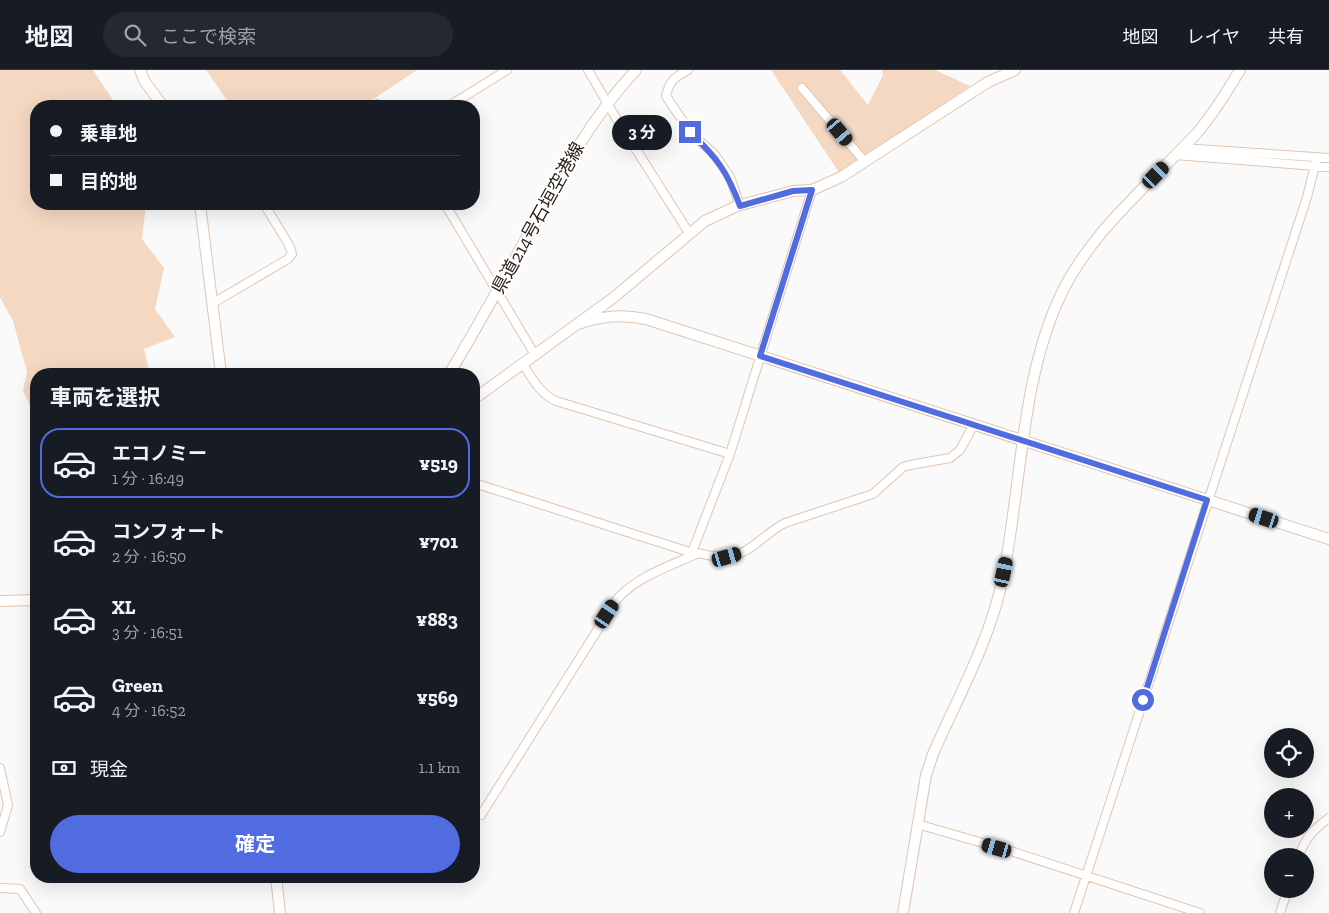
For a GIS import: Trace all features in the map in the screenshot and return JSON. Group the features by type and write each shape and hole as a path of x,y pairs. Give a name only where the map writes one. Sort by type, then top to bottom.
{"street":[{"path":"140,70 145,82 158,100"},
{"path":"459,100 507,70"},
{"path":"588,70 689,233"},
{"name":"県道214号石垣空港線","path":"452,368 568,159 607,103 636,70"},
{"path":"688,70 674,78 668,85 666,96 690,132 715,155 730,177 740,206"},
{"path":"480,395 613,298 705,221 740,206 793,191 812,190 841,177 988,82 1015,70"},
{"path":"903,913 916,824 932,754 994,612 1006,561 1038,360 1048,328 1067,283 1082,258 1109,222 1197,132 1240,70"},
{"path":"802,88 865,162"},
{"path":"1178,152 1329,158"},
{"path":"1178,152 1329,167"},
{"path":"1074,913 1317,157"},
{"path":"481,815 617,599 626,589 641,579 694,553 730,454 812,190"},
{"path":"201,210 220,368"},
{"path":"213,303 288,259 292,254 289,245 268,210"},
{"path":"449,210 535,356"},
{"path":"578,324 604,316 630,316 1329,539"},
{"path":"523,364 541,390 556,401 730,454"},
{"path":"480,485 694,553 727,557 740,554 772,529 785,523 873,494 903,468 950,458 960,450 973,426"},
{"path":"0,601 30,600"},
{"path":"0,768 8,805 0,832"},
{"path":"1301,848 1313,829 1329,818"},
{"path":"916,824 1200,913"},
{"path":"277,883 280,913"},
{"path":"0,888 20,889 36,913"},
{"path":"1280,913 1285,898"}],"shaded area":[{"path":"0,70 93,70 113,100 30,100 30,210 145,210 142,239 164,268 155,309 175,337 144,349 149,368 30,368 30,406 23,390 27,372 13,321 0,297"},
{"path":"206,70 417,70 372,100 227,100"},
{"path":"771,70 840,70 868,105 883,75 882,70 935,70 970,86 840,174"}],"route":[{"path":"690,132 715,155 730,177 740,206 793,191 812,190 760,356 1207,500 1143,700"}]}
